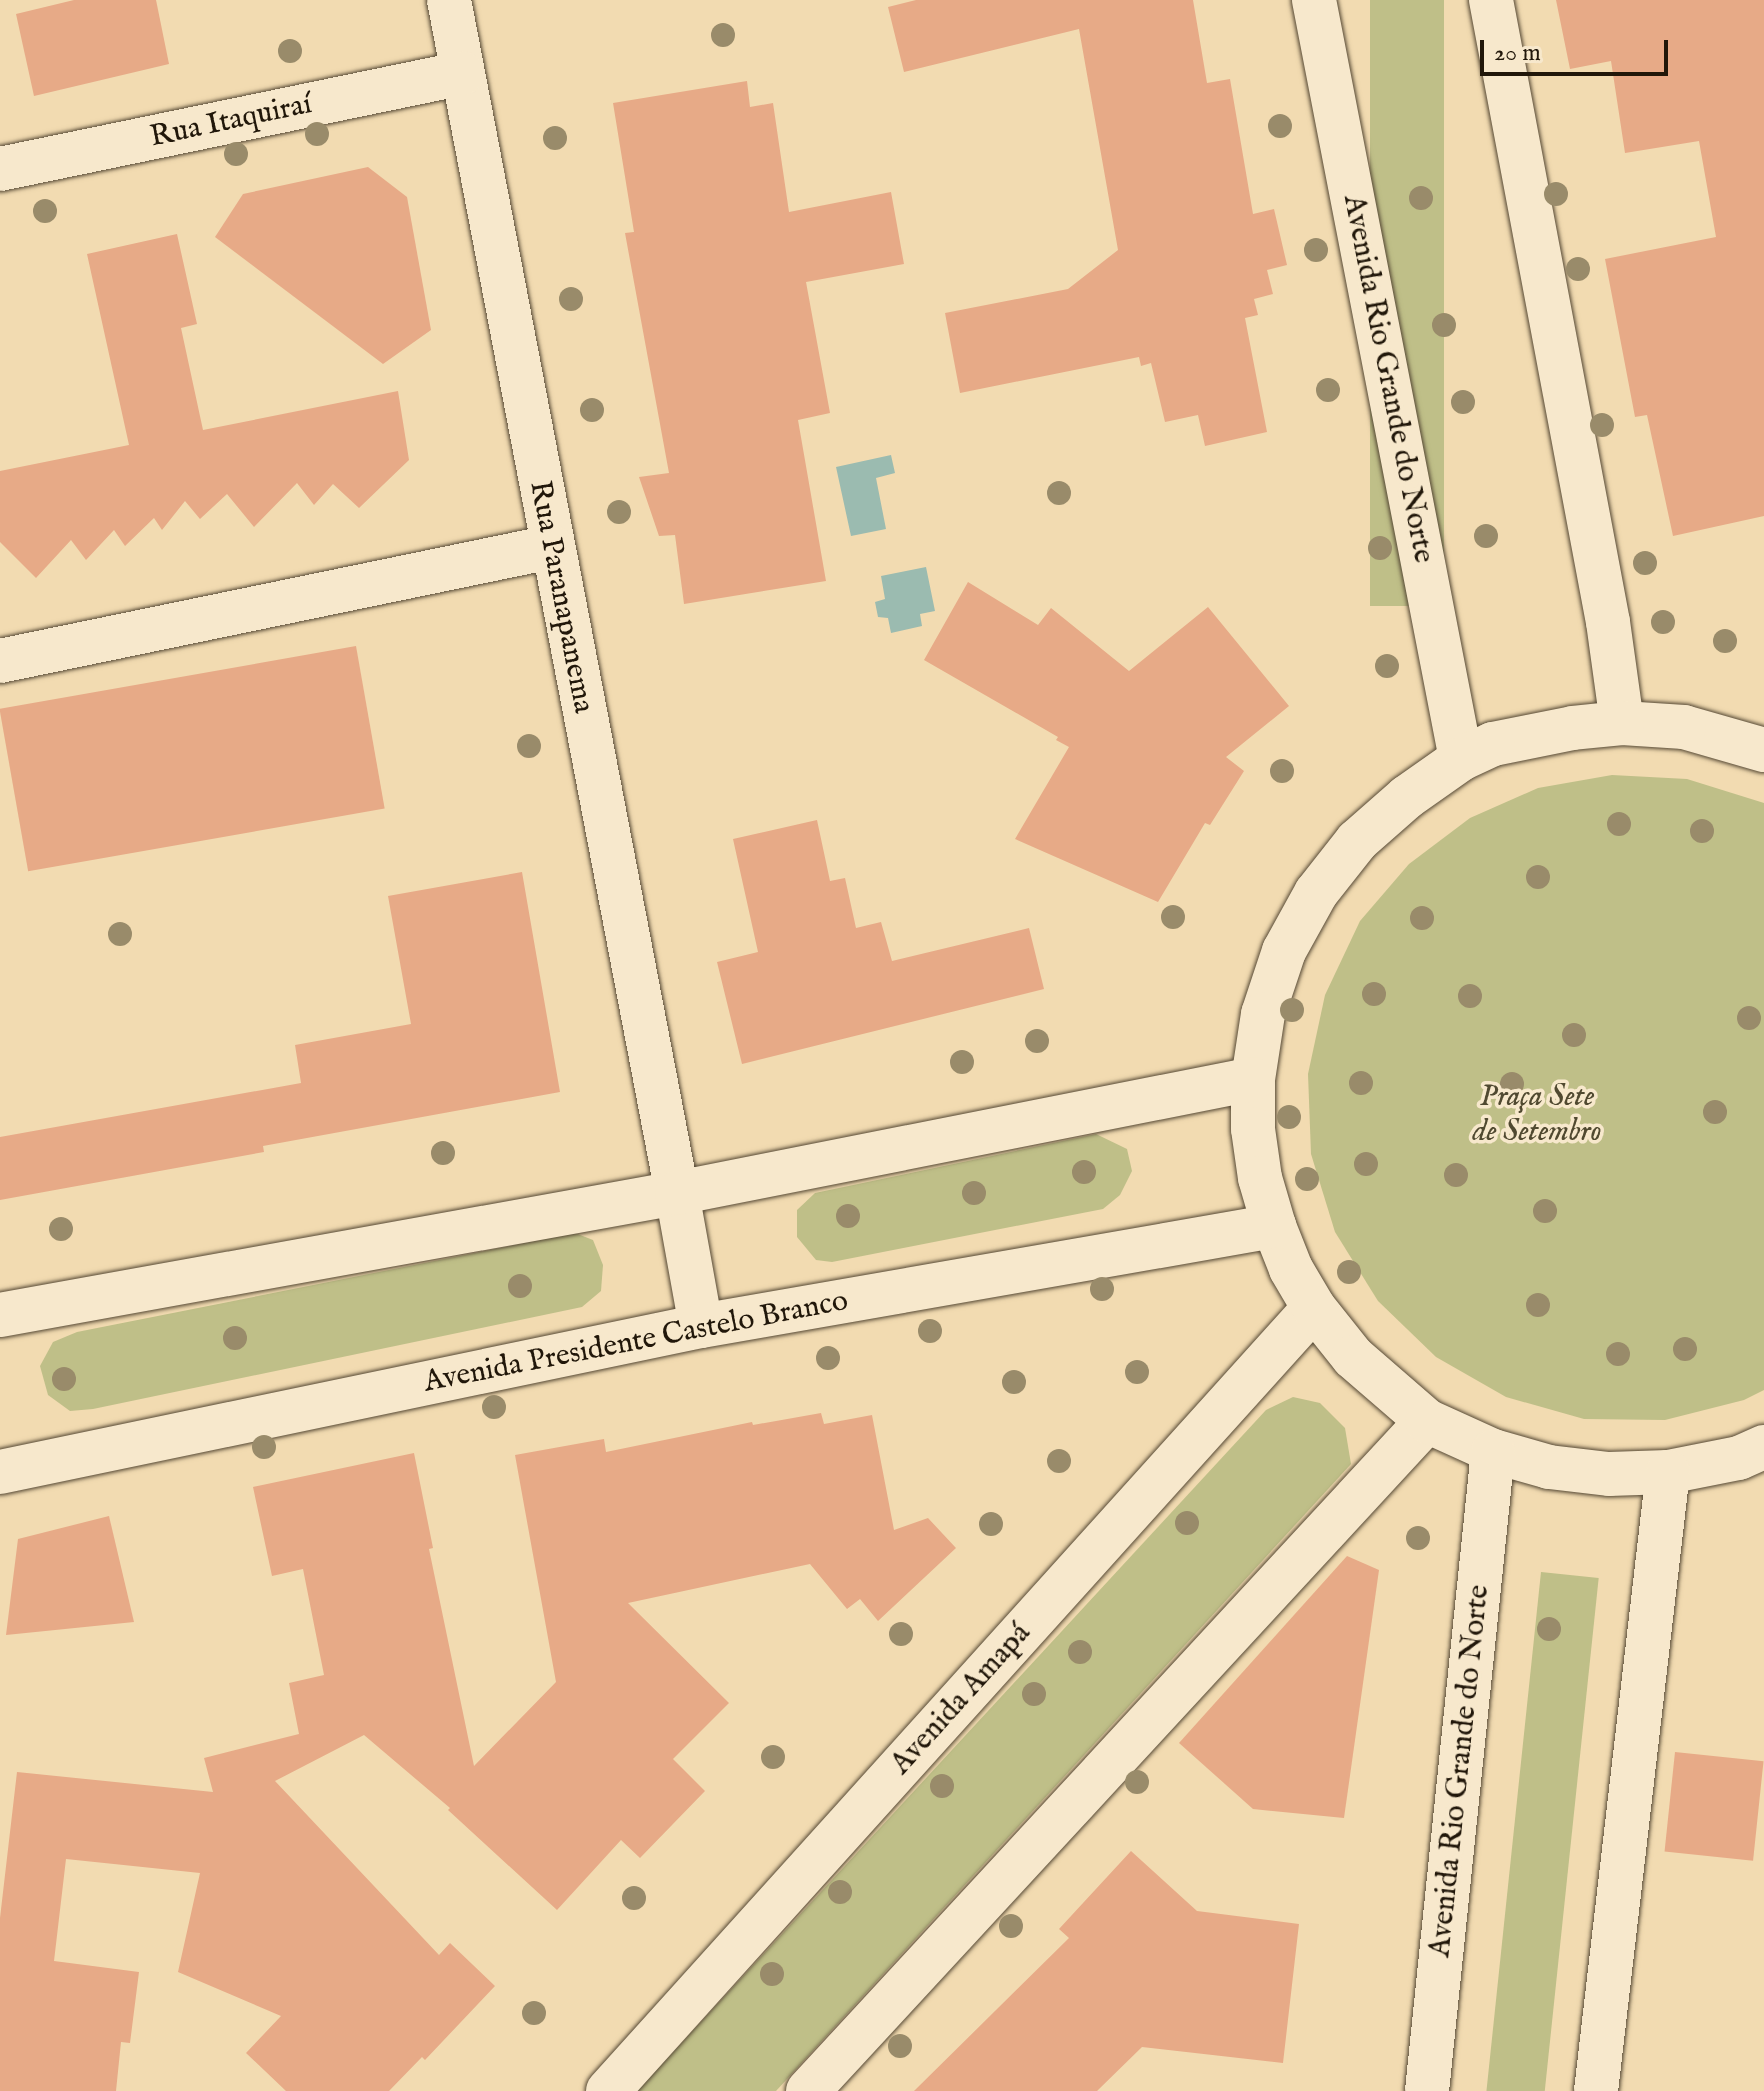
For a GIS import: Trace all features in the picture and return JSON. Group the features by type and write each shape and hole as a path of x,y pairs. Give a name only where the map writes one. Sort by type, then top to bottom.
{"main road":[{"name":"Rua Paranapanema","path":"449,0 701,1326"},
{"name":"Avenida Rio Grande do Norte","path":"1314,0 1461,759"},
{"path":"1491,0 1605,606 1622,723"},
{"name":"Rua Itaquiraí","path":"0,169 462,73"},
{"path":"0,661 551,547"},
{"path":"1764,750 1684,727 1622,723 1573,728 1493,744 1461,759 1407,797 1357,841 1316,893 1284,951 1263,1014 1253,1079 1257,1153 1274,1226 1291,1269 1314,1308 1353,1357 1427,1421 1493,1451 1549,1467 1609,1474 1668,1472 1739,1458 1764,1447"},
{"path":"0,1315 677,1193 1253,1079"},
{"name":"Avenida Presidente Castelo Branco","path":"0,1472 701,1326 1274,1226"},
{"name":"Avenida Amapá","path":"608,2091 1314,1308"},
{"path":"808,2091 1427,1421"},
{"name":"Avenida Rio Grande do Norte","path":"1427,2091 1493,1451"},
{"path":"1596,2091 1668,1472"}],"green space":[{"path":"1370,0 1444,0 1444,606 1370,606"},
{"name":"Praça Sete de Setembro","path":"1612,775 1687,779 1764,803 1764,1390 1744,1400 1665,1420 1584,1419 1506,1397 1436,1357 1378,1301 1335,1232 1311,1154 1308,1074 1325,995 1360,921 1409,864 1470,818 1538,788"},
{"path":"1096,1134 1127,1149 1132,1171 1120,1195 1103,1209 832,1262 816,1260 797,1237 797,1210 815,1193"},
{"path":"575,1233 593,1240 603,1265 601,1291 582,1307 93,1409 70,1411 48,1395 40,1366 53,1342 77,1332"},
{"path":"1293,1397 1320,1403 1345,1428 1351,1464 776,2091 637,2091 1266,1410"},
{"path":"1541,1572 1599,1578 1545,2091 1486,2091"}],"water":[{"path":"891,455 895,473 876,478 886,529 851,536 836,467"},
{"path":"926,567 935,611 920,614 922,626 891,633 888,618 878,617 875,602 885,599 881,576"}],"building":[{"path":"74,0 156,0 169,64 34,96 16,14"},
{"path":"916,0 1193,0 1207,83 1230,79 1253,214 1274,209 1287,265 1267,270 1273,294 1254,299 1258,315 1245,318 1267,432 1205,446 1198,415 1165,422 1151,363 1141,366 1139,357 960,393 945,313 1068,289 1118,250 1079,29 904,72 888,7"},
{"path":"1556,0 1764,0 1764,516 1673,536 1647,415 1635,417 1605,259 1716,237 1699,141 1625,153 1611,61 1570,69"},
{"path":"747,81 750,107 773,103 789,212 891,192 904,264 806,282 830,413 798,420 826,581 684,604 675,535 659,536 639,477 669,473 625,233 634,232 613,103"},
{"path":"368,167 407,197 431,330 383,364 215,237 243,194"},
{"path":"177,234 197,324 181,328 203,430 398,391 409,460 359,508 333,484 314,505 297,483 254,527 227,494 200,519 185,501 162,530 154,518 125,546 114,530 86,560 71,540 36,578 0,542 0,471 129,445 87,254"},
{"path":"968,582 1038,625 1051,608 1129,671 1208,607 1289,706 1226,757 1244,771 1210,825 1205,823 1158,902 1015,839 1069,747 1056,740 1058,737 924,660"},
{"path":"356,646 385,808 28,871 0,709"},
{"path":"817,820 830,881 845,878 856,928 881,922 892,961 1029,928 1044,989 742,1064 717,962 758,952 733,839"},
{"path":"522,872 560,1092 263,1146 264,1152 0,1200 0,1137 301,1083 295,1045 411,1024 388,896"},
{"path":"821,1413 824,1424 872,1415 894,1530 928,1518 956,1548 878,1621 860,1599 847,1609 810,1564 628,1603 729,1703 673,1759 705,1791 640,1858 621,1840 557,1910 448,1810 450,1808 364,1735 275,1781 439,1955 450,1943 495,1986 425,2060 422,2057 389,2091 286,2091 246,2053 281,2016 178,1972 200,1873 66,1859 54,1961 139,1972 130,2043 121,2042 116,2091 0,2091 0,1918 17,1772 213,1792 204,1758 299,1734 289,1683 324,1675 303,1569 272,1576 253,1487 414,1453 433,1548 429,1549 474,1766 556,1682 515,1455 604,1439 606,1452 752,1422 753,1425"},
{"path":"109,1516 134,1622 6,1635 18,1539"},
{"path":"1347,1556 1379,1570 1344,1818 1253,1809 1179,1743"},
{"path":"1675,1752 1764,1761 1753,1861 1665,1851"},
{"path":"1131,1851 1197,1911 1299,1924 1283,2063 1142,2047 1097,2091 914,2091 1069,1938 1059,1929"}]}
